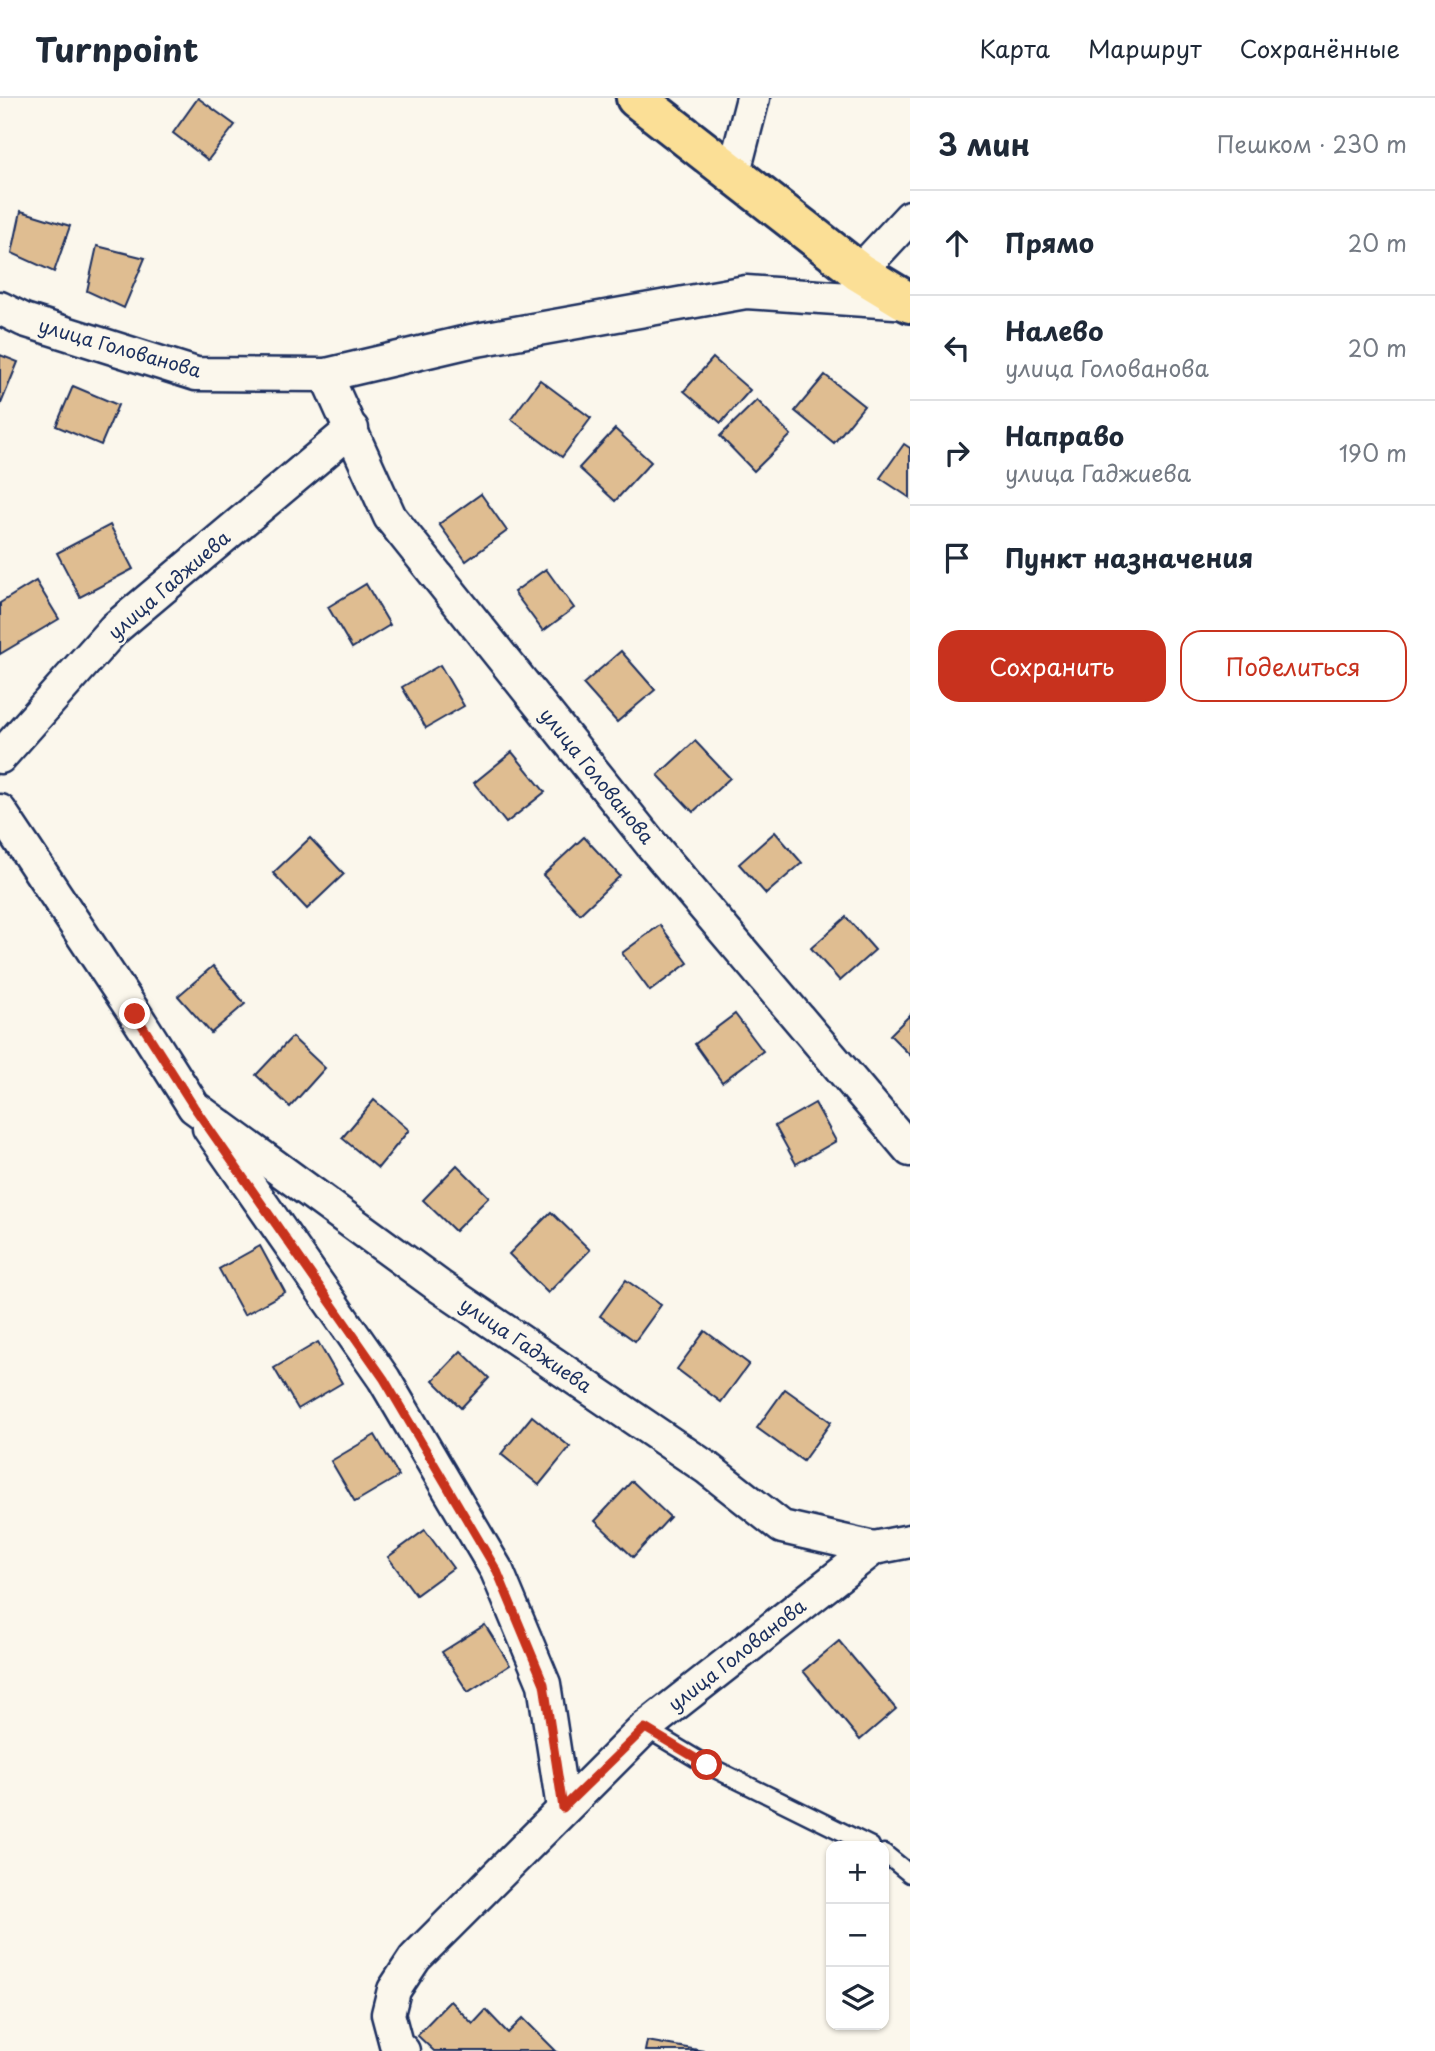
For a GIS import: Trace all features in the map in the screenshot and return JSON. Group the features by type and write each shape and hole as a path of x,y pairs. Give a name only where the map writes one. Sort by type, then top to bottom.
{"main road":[{"path":"636,98 859,272 910,303"}],"street":[{"path":"734,172 753,98"},
{"path":"859,272 910,217"},
{"name":"улица Голованова","path":"0,308 24,320 197,374 326,375 471,341 747,292 910,303"},
{"name":"улица Голованова","path":"326,375 390,517 651,844 910,1150"},
{"name":"улица Гаджиева","path":"0,757 114,629 352,429"},
{"name":"улица Гаджиева","path":"0,811 12,856 135,1014 194,1107 384,1379 497,1571 544,1684 563,1808"},
{"name":"улица Гаджиева","path":"194,1107 439,1286 707,1468 782,1527 874,1548"},
{"name":"улица Голованова","path":"402,2051 396,2043 388,2014 394,1990 415,1958 563,1808 645,1728 874,1548 910,1541"}],"lane":[{"path":"645,1728 707,1765 861,1841"},
{"path":"889,1857 910,1874"}],"building":[{"path":"198,98 235,125 208,160 173,133"},
{"path":"21,211 70,226 54,272 12,253"},
{"path":"97,246 145,258 124,308 87,291"},
{"path":"0,355 18,362 0,406"},
{"path":"713,358 750,390 721,423 684,391"},
{"path":"825,375 864,406 834,443 795,411"},
{"path":"540,380 591,418 562,457 511,419"},
{"path":"73,386 118,405 101,445 56,426"},
{"path":"757,400 791,435 754,471 720,436"},
{"path":"615,429 651,462 615,501 579,468"},
{"path":"904,444 910,448 910,498 880,478"},
{"path":"481,494 507,531 466,561 439,524"},
{"path":"110,525 133,569 80,597 57,553"},
{"path":"546,569 574,608 543,631 514,592"},
{"path":"36,581 59,619 0,654 0,603"},
{"path":"366,584 390,625 352,648 328,607"},
{"path":"621,651 655,690 617,722 583,684"},
{"path":"440,665 464,706 426,728 402,687"},
{"path":"695,741 730,778 693,812 658,775"},
{"path":"512,752 545,792 506,823 474,783"},
{"path":"775,832 802,863 766,894 739,864"},
{"path":"584,837 620,876 580,914 543,875"},
{"path":"310,838 344,874 307,909 273,873"},
{"path":"846,917 875,950 840,981 811,948"},
{"path":"660,925 688,963 650,991 622,953"},
{"path":"213,966 245,1004 211,1033 178,996"},
{"path":"735,1014 763,1051 722,1082 695,1044"},
{"path":"910,1015 910,1055 890,1035"},
{"path":"292,1037 325,1068 290,1107 256,1075"},
{"path":"374,1100 409,1130 378,1168 342,1138"},
{"path":"815,1103 836,1141 796,1164 775,1126"},
{"path":"457,1165 489,1197 455,1231 423,1200"},
{"path":"551,1212 590,1250 548,1293 509,1254"},
{"path":"260,1246 285,1292 244,1315 219,1269"},
{"path":"626,1280 661,1305 635,1341 600,1316"},
{"path":"705,1331 749,1364 721,1402 677,1369"},
{"path":"318,1342 342,1383 298,1409 274,1368"},
{"path":"461,1351 489,1378 461,1408 433,1380"},
{"path":"785,1389 831,1422 803,1461 757,1428"},
{"path":"532,1416 570,1447 539,1485 501,1454"},
{"path":"375,1435 399,1476 355,1502 331,1461"},
{"path":"632,1481 670,1517 633,1557 595,1521"},
{"path":"425,1530 453,1568 416,1595 388,1557"},
{"path":"485,1625 510,1665 468,1692 442,1652"},
{"path":"839,1641 896,1709 860,1740 803,1671"},
{"path":"450,2001 473,2024 486,2010 508,2033 523,2018 556,2051 434,2051 417,2035"},
{"path":"647,2041 704,2051 645,2051"}],"route":[{"path":"135,1014 194,1107 384,1379 497,1571 544,1684 563,1808 645,1728 707,1765"}]}
